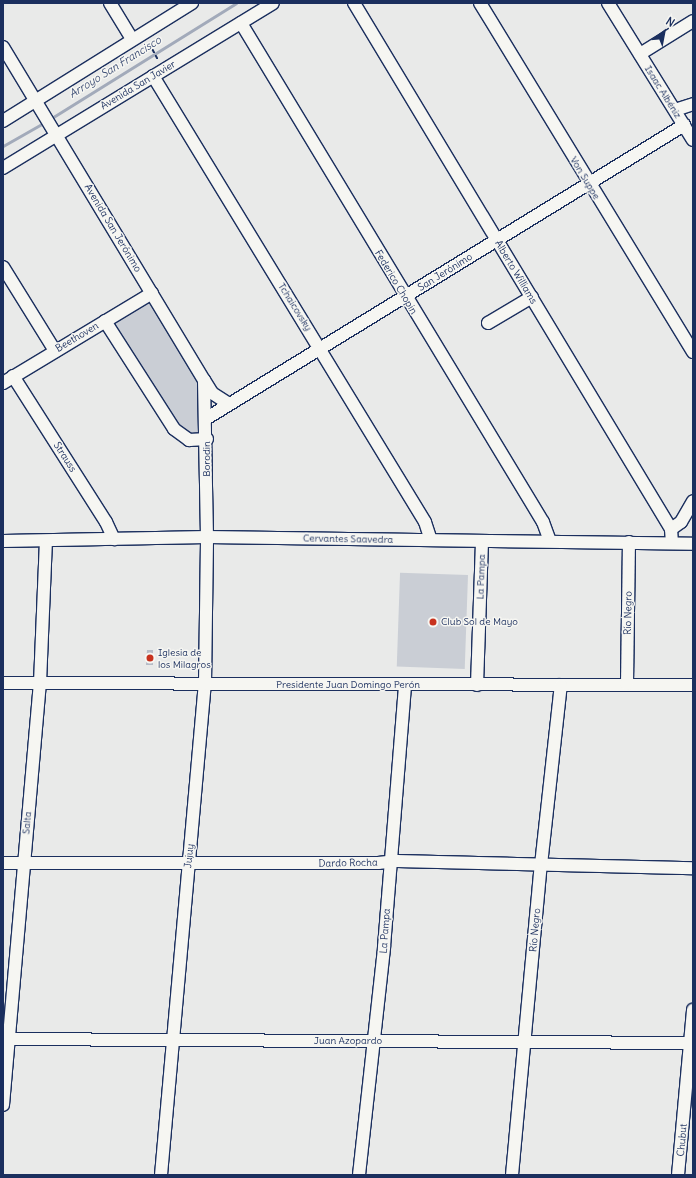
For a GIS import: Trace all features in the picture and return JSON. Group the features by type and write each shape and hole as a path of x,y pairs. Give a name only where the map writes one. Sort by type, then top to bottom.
{"street":[{"path":"110,3 132,39"},
{"path":"3,121 38,106 132,39 192,3"},
{"name":"Avenida San Javier","path":"3,168 54,131 153,76 273,3"},
{"name":"Alberto Williams","path":"354,3 671,529 672,543"},
{"name":"Von Suppe","path":"480,3 588,184 693,352"},
{"name":"Isaac Albéniz","path":"608,3 693,140"},
{"path":"640,54 693,21"},
{"name":"Federico Chopin","path":"241,23 405,297 543,522 550,541"},
{"name":"Avenida San Jerónimo","path":"3,47 212,393 229,404"},
{"name":"Tchaicovsky","path":"153,76 425,522 431,540"},
{"path":"675,110 693,104"},
{"name":"San Jerónimo","path":"207,418 684,125"},
{"path":"3,267 55,351"},
{"name":"Beethoven","path":"8,380 152,293"},
{"path":"488,323 532,297"},
{"path":"105,321 174,429 189,440 207,440"},
{"name":"Strauss","path":"8,380 106,522 114,539"},
{"name":"Borodin","path":"204,380 207,418 207,537"},
{"path":"671,529 681,522 693,501"},
{"name":"Cervantes Saavedra","path":"3,542 207,537 693,544"},
{"name":"Jujuy","path":"160,1175 205,684 207,537"},
{"name":"Salta","path":"3,1105 6,1039 24,864 40,683 46,541"},
{"name":"La Pampa","path":"477,685 482,542"},
{"name":"Río Negro","path":"627,684 629,542"},
{"name":"Presidente Juan Domingo Perón","path":"3,683 405,686 627,684 693,685"},
{"name":"Río Negro","path":"512,1175 541,865 561,685"},
{"name":"La Pampa","path":"359,1175 384,947 389,862 405,686"},
{"name":"Dardo Rocha","path":"3,864 389,862 693,868"},
{"name":"Chubut","path":"678,1175 692,1043 693,1010"},
{"name":"Juan Azopardo","path":"6,1039 692,1043"}],"path":[{"path":"148,41 158,59"}],"shaded area":[{"path":"148,301 197,377 200,388 203,432 193,436 179,427 113,322"},
{"name":"Club Sol de Mayo","path":"400,573 468,575 465,669 397,667"}],"building":[{"name":"Iglesia de los Milagros","path":"147,650 153,650 153,665 146,665"}],"waterway":[{"name":"Arroyo San Francisco","path":"50,119 236,3"},
{"name":"Arroyo San Francisco","path":"3,146 45,122"}],"place":[{"name":"Club Sol de Mayo","path":"433,622"},
{"name":"Iglesia de los Milagros","path":"150,658"}]}
